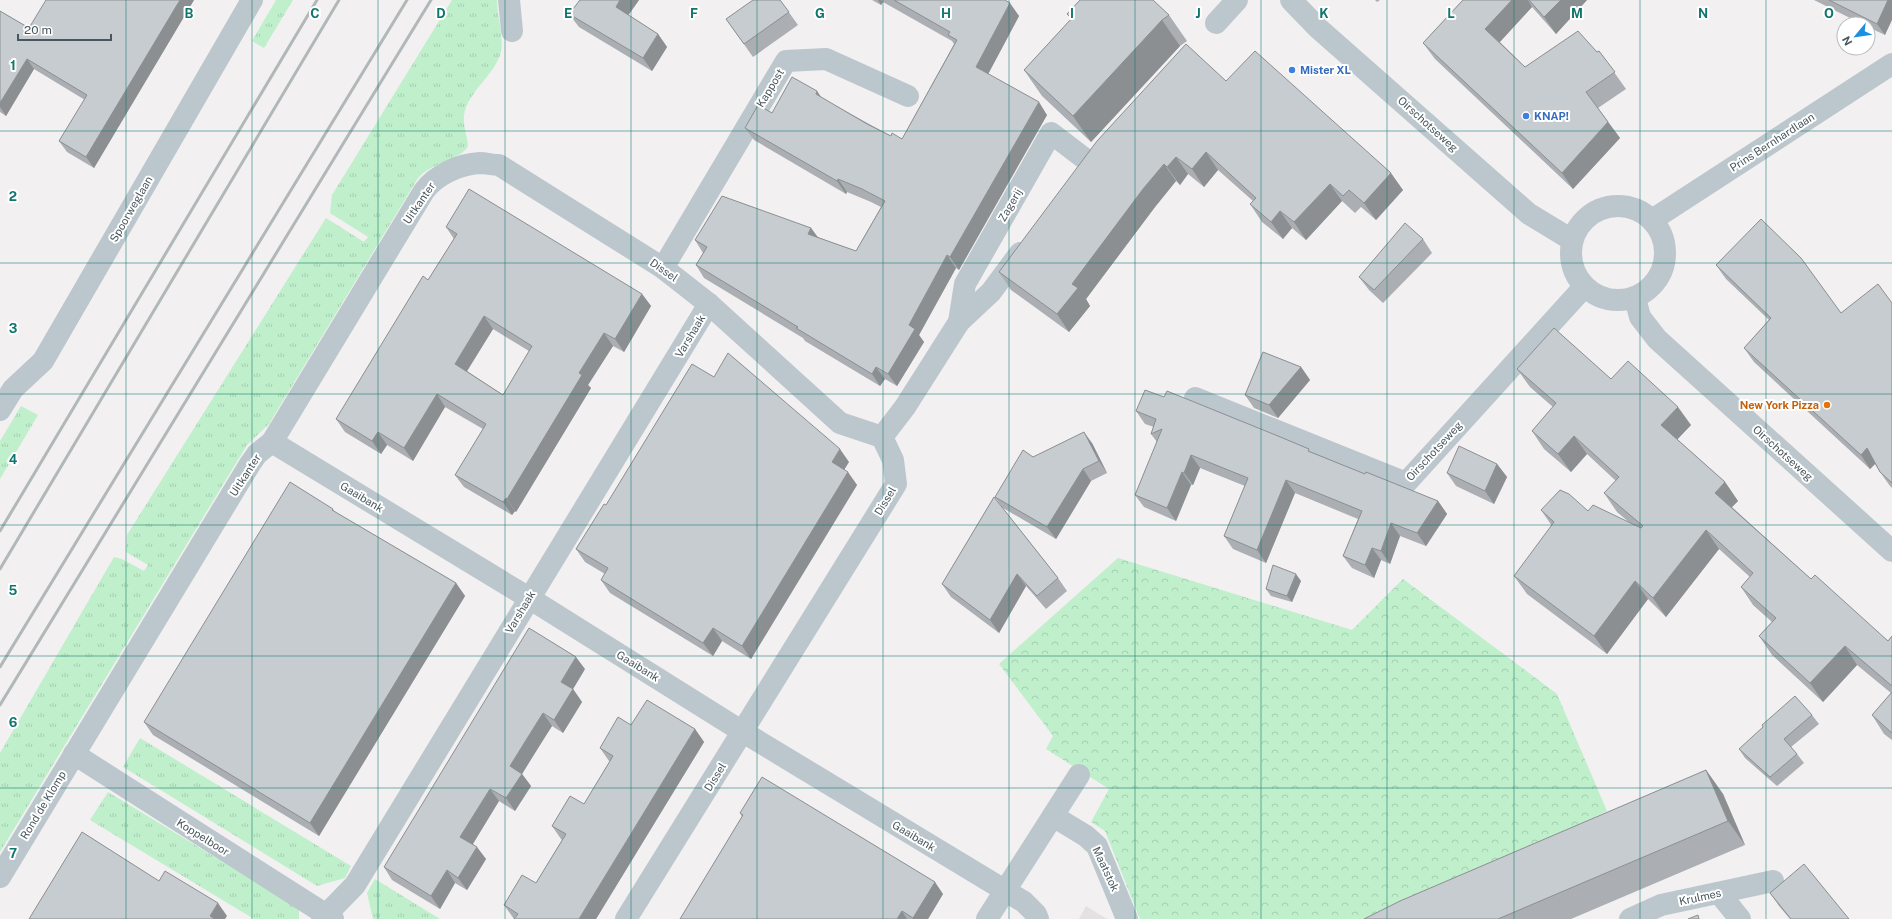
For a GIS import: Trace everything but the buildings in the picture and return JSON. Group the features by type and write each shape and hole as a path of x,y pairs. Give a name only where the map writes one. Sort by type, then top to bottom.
{"street":[{"name":"Spoorweglaan","path":"0,410 13,389 43,361 252,0"},
{"path":"509,0 512,31"},
{"path":"1216,23 1237,0"},
{"name":"Oirschotseweg","path":"1291,0 1318,28 1529,214 1572,240"},
{"name":"Kappost","path":"663,268 786,61 826,59 908,96"},
{"name":"Prins Bernhardlaan","path":"1652,220 1892,64"},
{"name":"Zagerij","path":"959,322 964,284 1051,133 1089,162"},
{"path":"1075,180 1104,145"},
{"name":"Dissel","path":"479,163 499,165 663,268 709,304 840,423 882,438 893,460 896,484 626,919"},
{"name":"Uitkanter","path":"74,754 250,464 257,454 272,442 424,191 435,179 445,173 479,163"},
{"path":"1623,205 1639,210 1652,220 1661,233 1665,248 1664,264 1658,278 1648,290 1635,298 1608,300 1596,295 1584,287 1573,270 1570,260 1572,240 1579,225 1591,213 1606,206 1623,205"},
{"name":"Zagerij","path":"882,438 905,407 959,322 991,292 1033,236"},
{"name":"Oirschotseweg","path":"1195,398 1406,483 1584,287"},
{"name":"Oirschotseweg","path":"1635,298 1640,317 1657,339 1892,551"},
{"name":"Varshaak","path":"327,917 355,885 709,304"},
{"name":"Gaaibank","path":"272,442 529,598 743,732 1024,902 1036,914 1038,919"},
{"name":"Rond de Klomp","path":"0,877 74,754"},
{"name":"Koppelboor","path":"74,754 327,917"},
{"path":"987,919 1079,775"},
{"name":"Maatstok","path":"1053,816 1086,836 1097,846 1127,919"},
{"name":"Krulmes","path":"1630,919 1661,905 1773,881"},
{"path":"1719,892 1740,919"}],"shaded area":[{"path":"1086,906 1107,919 1079,919"}],"green space":[{"path":"276,0 293,0 264,48 252,41"},
{"path":"452,0 497,0 501,34 502,46 498,60 466,106 464,119 468,146 465,150 453,158 430,168 418,178 269,424 247,445 0,852 0,753 114,557 122,559 144,571 148,565 126,552 127,535 326,218 364,242 368,237 330,213 332,195"},
{"path":"21,406 38,415 0,479 0,441"},
{"path":"1118,558 1352,630 1403,579 1557,694 1607,811 1385,919 1140,919 1105,831 1091,822 1109,789 1046,749 1053,736 999,664"},
{"path":"140,738 351,866 345,878 317,886 123,767"},
{"path":"108,792 299,908 299,919 254,919 90,820"},
{"path":"375,879 440,919 373,919 367,893"}],"railway":[{"path":"0,531 317,0"},
{"path":"0,569 339,0"},
{"path":"0,667 407,0"},
{"path":"0,705 431,0"}],"place":[{"name":"Mister XL","path":"1292,70"},
{"name":"KNAP!","path":"1526,116"},
{"name":"New York Pizza","path":"1827,405"}]}
